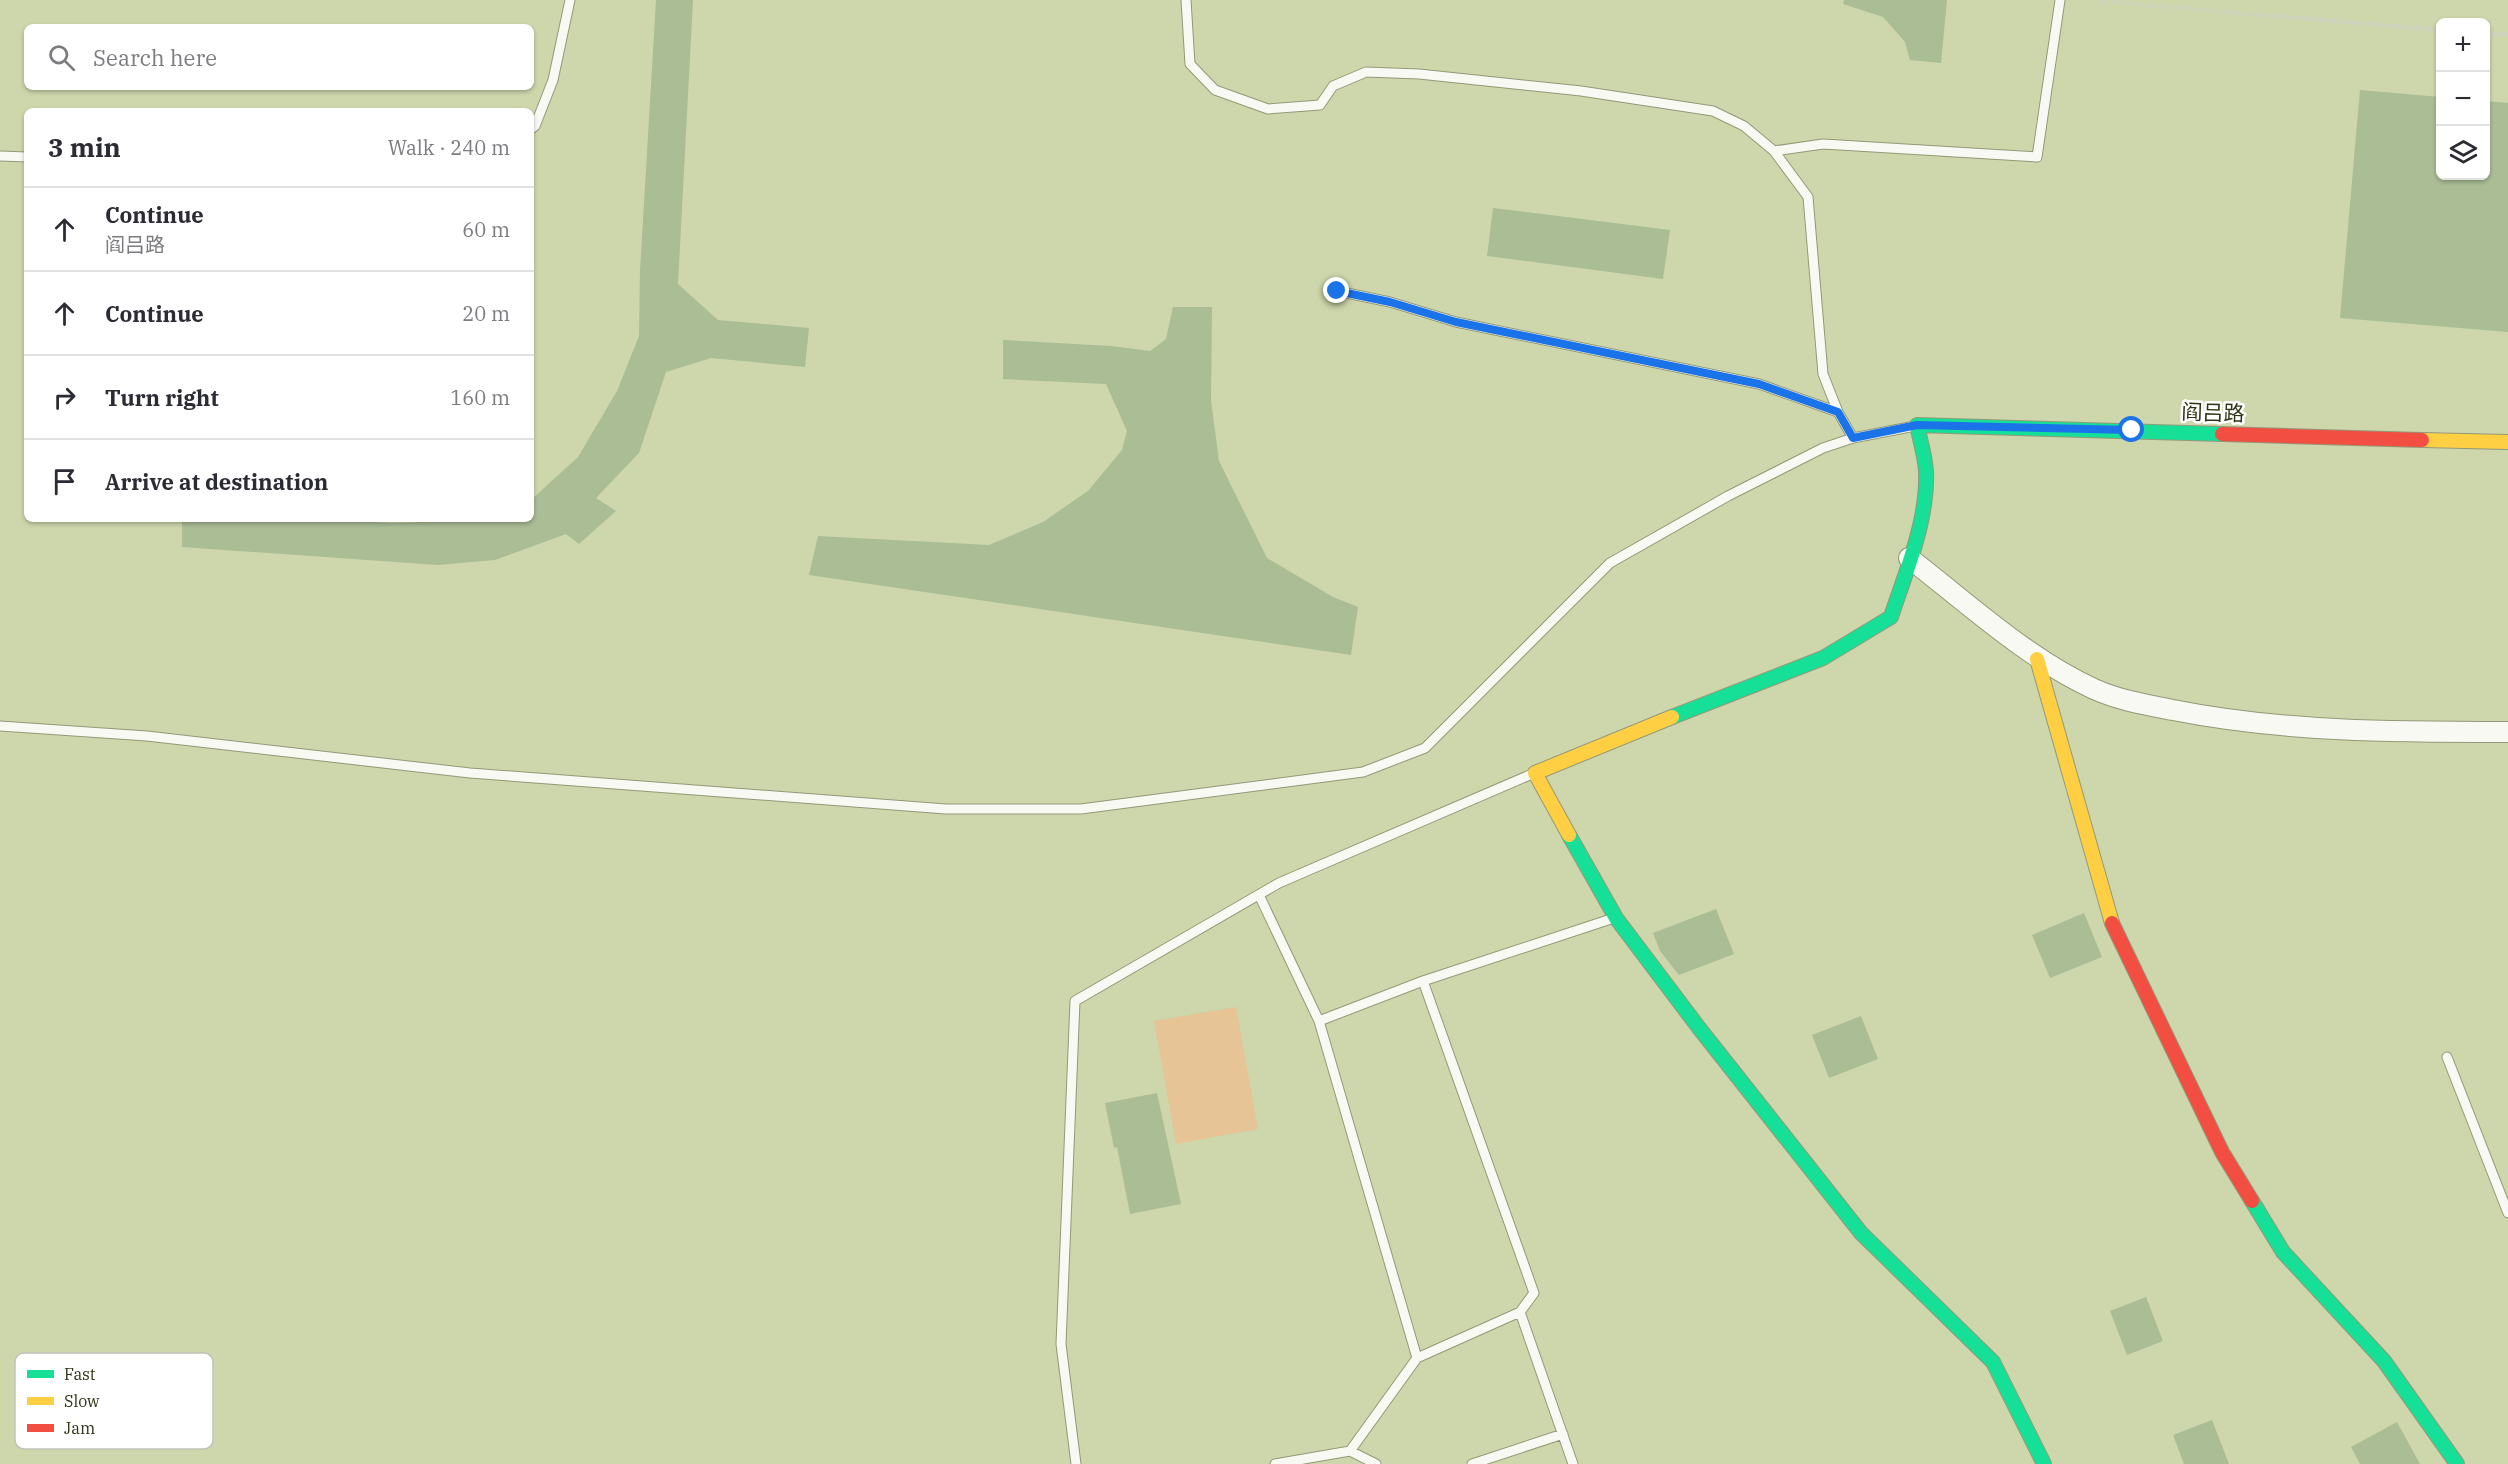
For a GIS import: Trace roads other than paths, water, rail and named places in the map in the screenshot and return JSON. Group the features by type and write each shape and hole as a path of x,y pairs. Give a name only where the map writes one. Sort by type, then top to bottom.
{"street":[{"name":"阎吕路","path":"1917,425 2508,442"},
{"path":"1917,425 1926,470 1926,494 1912,550 1891,617 1823,658 1534,773 1616,918 1698,1028 1861,1233 1994,1362 2044,1464"},
{"path":"1912,550 2037,659 2096,690 2145,704 2208,717 2277,725 2421,732 2508,732"},
{"path":"2037,659 2111,920 2222,1152 2283,1252 2384,1361 2457,1464"}],"lane":[{"path":"534,127 553,80 570,0"},
{"path":"1186,0 1190,64 1215,90 1268,109 1320,105 1333,86 1366,72 1419,74 1581,91 1713,111 1744,126 1774,151 1808,196 1823,374 1838,412 1853,438"},
{"path":"1774,151 1822,144 2037,157 2060,0"},
{"path":"0,156 24,157"},
{"path":"1337,291 1390,302 1456,322 1759,384 1838,412"},
{"path":"0,726 147,736 470,773 946,809 1081,809 1363,772 1425,748 1610,563 1728,496 1823,448 1853,438 1917,425"},
{"path":"1076,1464 1061,1344 1075,1001 1279,883 1534,773"},
{"path":"1259,895 1319,1021 1417,1358"},
{"path":"1319,1021 1424,981 1616,918"},
{"path":"1350,1451 1417,1358 1520,1312 1534,1293 1424,981"},
{"path":"2447,1058 2508,1213"},
{"path":"1520,1312 1573,1464"},
{"path":"1472,1464 1563,1434"},
{"path":"1275,1464 1350,1451 1376,1464"}]}
